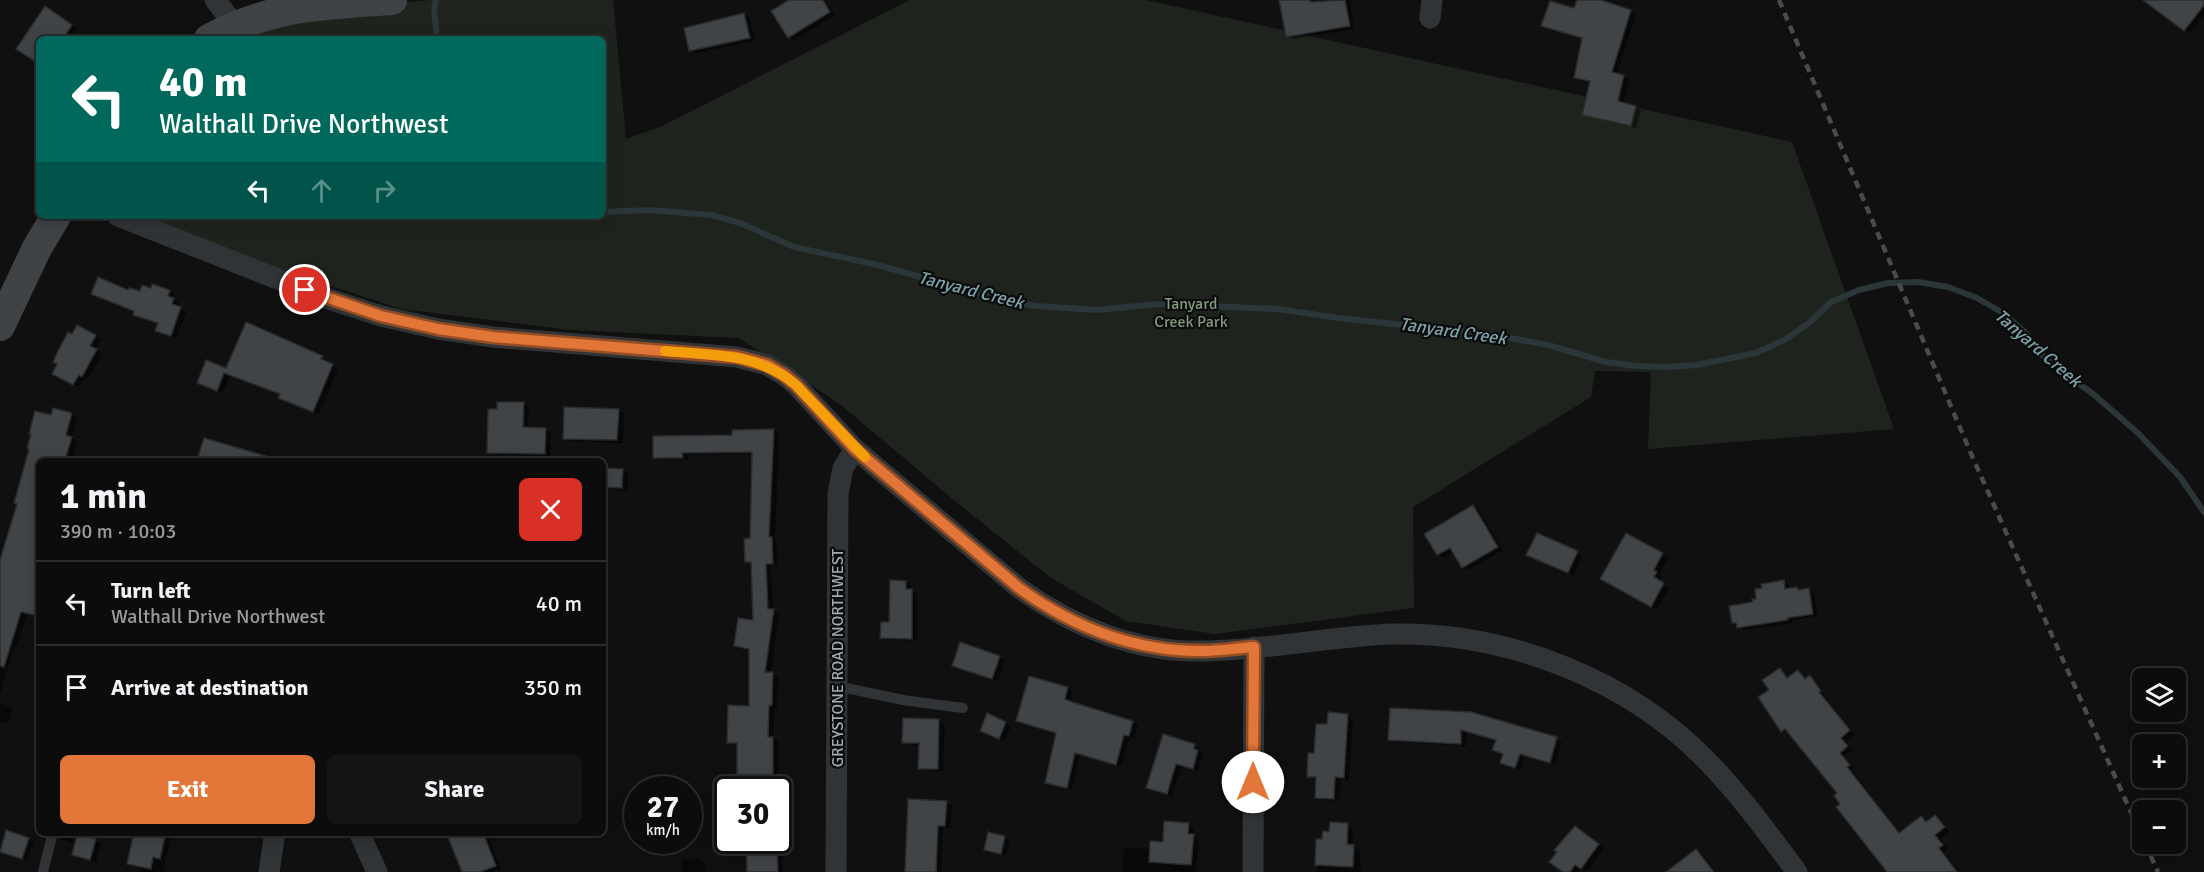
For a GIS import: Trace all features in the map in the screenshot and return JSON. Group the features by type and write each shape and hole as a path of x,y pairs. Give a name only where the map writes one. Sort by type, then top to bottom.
{"street":[{"path":"215,0 235,25"},
{"path":"215,36 235,25 269,14 303,7 392,0"},
{"path":"0,326 37,248 54,219"},
{"path":"126,219 326,298 381,316 493,337 737,357 767,365 796,385 855,449 1019,588 1043,606 1069,620 1115,639 1159,648 1203,651 1394,634 1439,636 1484,643 1535,656 1585,676 1640,707 1674,731 1708,762 1743,801 1797,872"},
{"name":"GREYSTONE ROAD NORTHWEST","path":"836,872 838,492 843,468 855,449"},
{"path":"1253,872 1254,647"},
{"path":"269,872 274,836"},
{"path":"361,836 376,872"}],"lane":[{"path":"837,686 963,708"},
{"path":"43,872 52,836"}],"green space":[{"name":"Tanyard Creek Park","path":"430,0 613,0 626,139 662,126 910,0 1146,0 1792,142 1894,429 1648,449 1651,372 1595,371 1591,397 1413,507 1414,608 1215,634 1126,621 1051,578 841,405 739,338 570,330 401,309 268,265 144,219 606,219 606,36 250,36 356,6"}],"building":[{"path":"789,0 823,0 830,12 788,38 771,11"},
{"path":"1279,0 1310,0 1310,2 1345,0 1350,26 1286,37"},
{"path":"1577,0 1601,0 1631,10 1612,72 1624,75 1618,101 1636,106 1631,126 1582,115 1590,81 1574,78 1582,38 1541,26 1550,1 1574,8"},
{"path":"2143,0 2204,0 2204,5 2184,31"},
{"path":"45,6 72,25 65,36 36,36 36,62 16,49"},
{"path":"744,13 750,38 689,51 684,28"},
{"path":"98,277 128,290 129,288 140,291 142,285 151,288 152,284 170,290 168,296 174,298 172,304 181,307 171,336 155,331 158,323 133,315 134,311 91,294"},
{"path":"246,322 323,356 321,359 333,364 313,412 278,398 280,394 224,373 217,391 197,383 206,360 226,368"},
{"path":"77,325 96,335 90,346 97,349 82,377 79,375 73,385 52,374 57,364 53,362 58,351 68,332 72,334"},
{"path":"497,402 524,402 523,427 546,428 545,454 487,453 488,409 497,409"},
{"path":"564,407 619,409 617,440 563,439"},
{"path":"53,408 72,413 66,435 72,437 66,458 36,458 36,615 21,612 4,667 0,666 0,560 17,504 14,503 29,449 27,448 31,434 29,434 35,411 51,415"},
{"path":"774,429 769,537 772,537 773,564 766,564 768,609 774,609 765,672 773,672 768,737 773,737 773,775 737,776 737,743 727,743 728,705 749,706 749,649 734,646 738,618 753,620 751,562 745,562 744,539 750,538 752,452 682,453 683,458 653,458 653,436 732,435 732,430"},
{"path":"204,438 266,456 266,458 198,458"},
{"path":"606,468 623,469 622,488 606,487"},
{"path":"1473,505 1498,547 1462,568 1450,548 1437,555 1424,534"},
{"path":"1537,533 1578,551 1568,573 1526,555"},
{"path":"1626,533 1663,553 1654,570 1657,572 1654,577 1664,583 1651,607 1600,579"},
{"path":"890,580 906,581 906,589 912,589 912,639 880,638 881,622 889,622"},
{"path":"1784,580 1785,589 1809,588 1813,614 1737,628 1736,623 1732,623 1729,606 1753,602 1752,599 1756,599 1755,589 1762,588 1761,584"},
{"path":"960,642 1000,656 992,679 952,666"},
{"path":"1780,668 1787,678 1798,670 1805,679 1810,675 1821,691 1819,692 1850,730 1841,738 1848,746 1840,753 1850,765 1847,767 1899,833 1921,816 1926,822 1935,815 1945,827 1935,835 1943,845 1939,848 1957,872 1887,872 1836,807 1840,804 1834,796 1837,793 1785,729 1781,732 1758,697 1769,690 1762,680"},
{"path":"1029,676 1068,687 1065,699 1133,721 1129,736 1124,735 1116,765 1075,753 1067,788 1045,783 1056,733 1016,721"},
{"path":"1390,708 1471,712 1557,737 1550,763 1520,754 1515,768 1500,763 1503,754 1492,750 1496,740 1461,730 1461,744 1388,740"},
{"path":"1328,712 1348,714 1344,778 1335,777 1334,799 1315,798 1316,777 1307,777 1308,753 1314,753 1316,724 1327,724"},
{"path":"987,713 1006,722 999,739 980,731"},
{"path":"903,718 939,719 938,769 918,769 919,743 902,743"},
{"path":"1163,734 1195,744 1194,749 1198,750 1193,769 1176,764 1167,794 1146,788"},
{"path":"908,799 947,801 945,826 938,826 936,872 905,872"},
{"path":"1164,821 1189,823 1188,834 1194,834 1191,865 1149,862 1150,841 1163,842"},
{"path":"1330,822 1348,823 1347,844 1354,845 1353,867 1315,865 1316,839 1322,839 1323,831 1329,832"},
{"path":"1575,826 1599,844 1581,869 1575,865 1570,872 1563,872 1549,862 1557,852 1554,850"},
{"path":"6,830 29,838 22,859 0,852"},
{"path":"988,832 1005,836 1001,854 984,850"},
{"path":"77,836 96,839 90,860 72,855"},
{"path":"133,836 165,836 160,859 153,857 151,869 127,864"},
{"path":"448,836 485,836 496,866 480,872 462,872"},
{"path":"1696,849 1714,872 1666,872"},
{"path":"746,854 777,854 778,872 747,872"}],"waterway":[{"name":"Tanyard Creek","path":"436,0 434,9 437,36"},
{"name":"Tanyard Creek","path":"606,212 650,210 711,215 740,223 794,247 878,265 1006,301 1036,306 1097,310 1157,304 1278,309 1338,318 1489,334 1548,345 1606,362 1637,366 1697,365 1756,353 1784,340 1809,323 1831,302 1859,290 1888,283 1918,282 1948,287 1977,298 2003,313 2026,333 2044,357 2092,393 2138,433 2180,477 2204,512"}],"railway":[{"path":"1779,0 1972,456 2132,815"},
{"path":"2150,854 2158,872"}],"slow traffic":[{"path":"665,351 737,357 767,365 796,385 865,457"}],"route":[{"path":"305,290 381,316 438,329 493,337 737,357 767,365 796,385 855,449 1043,606 1069,620 1115,639 1159,648 1203,651 1254,647 1253,782"}]}
